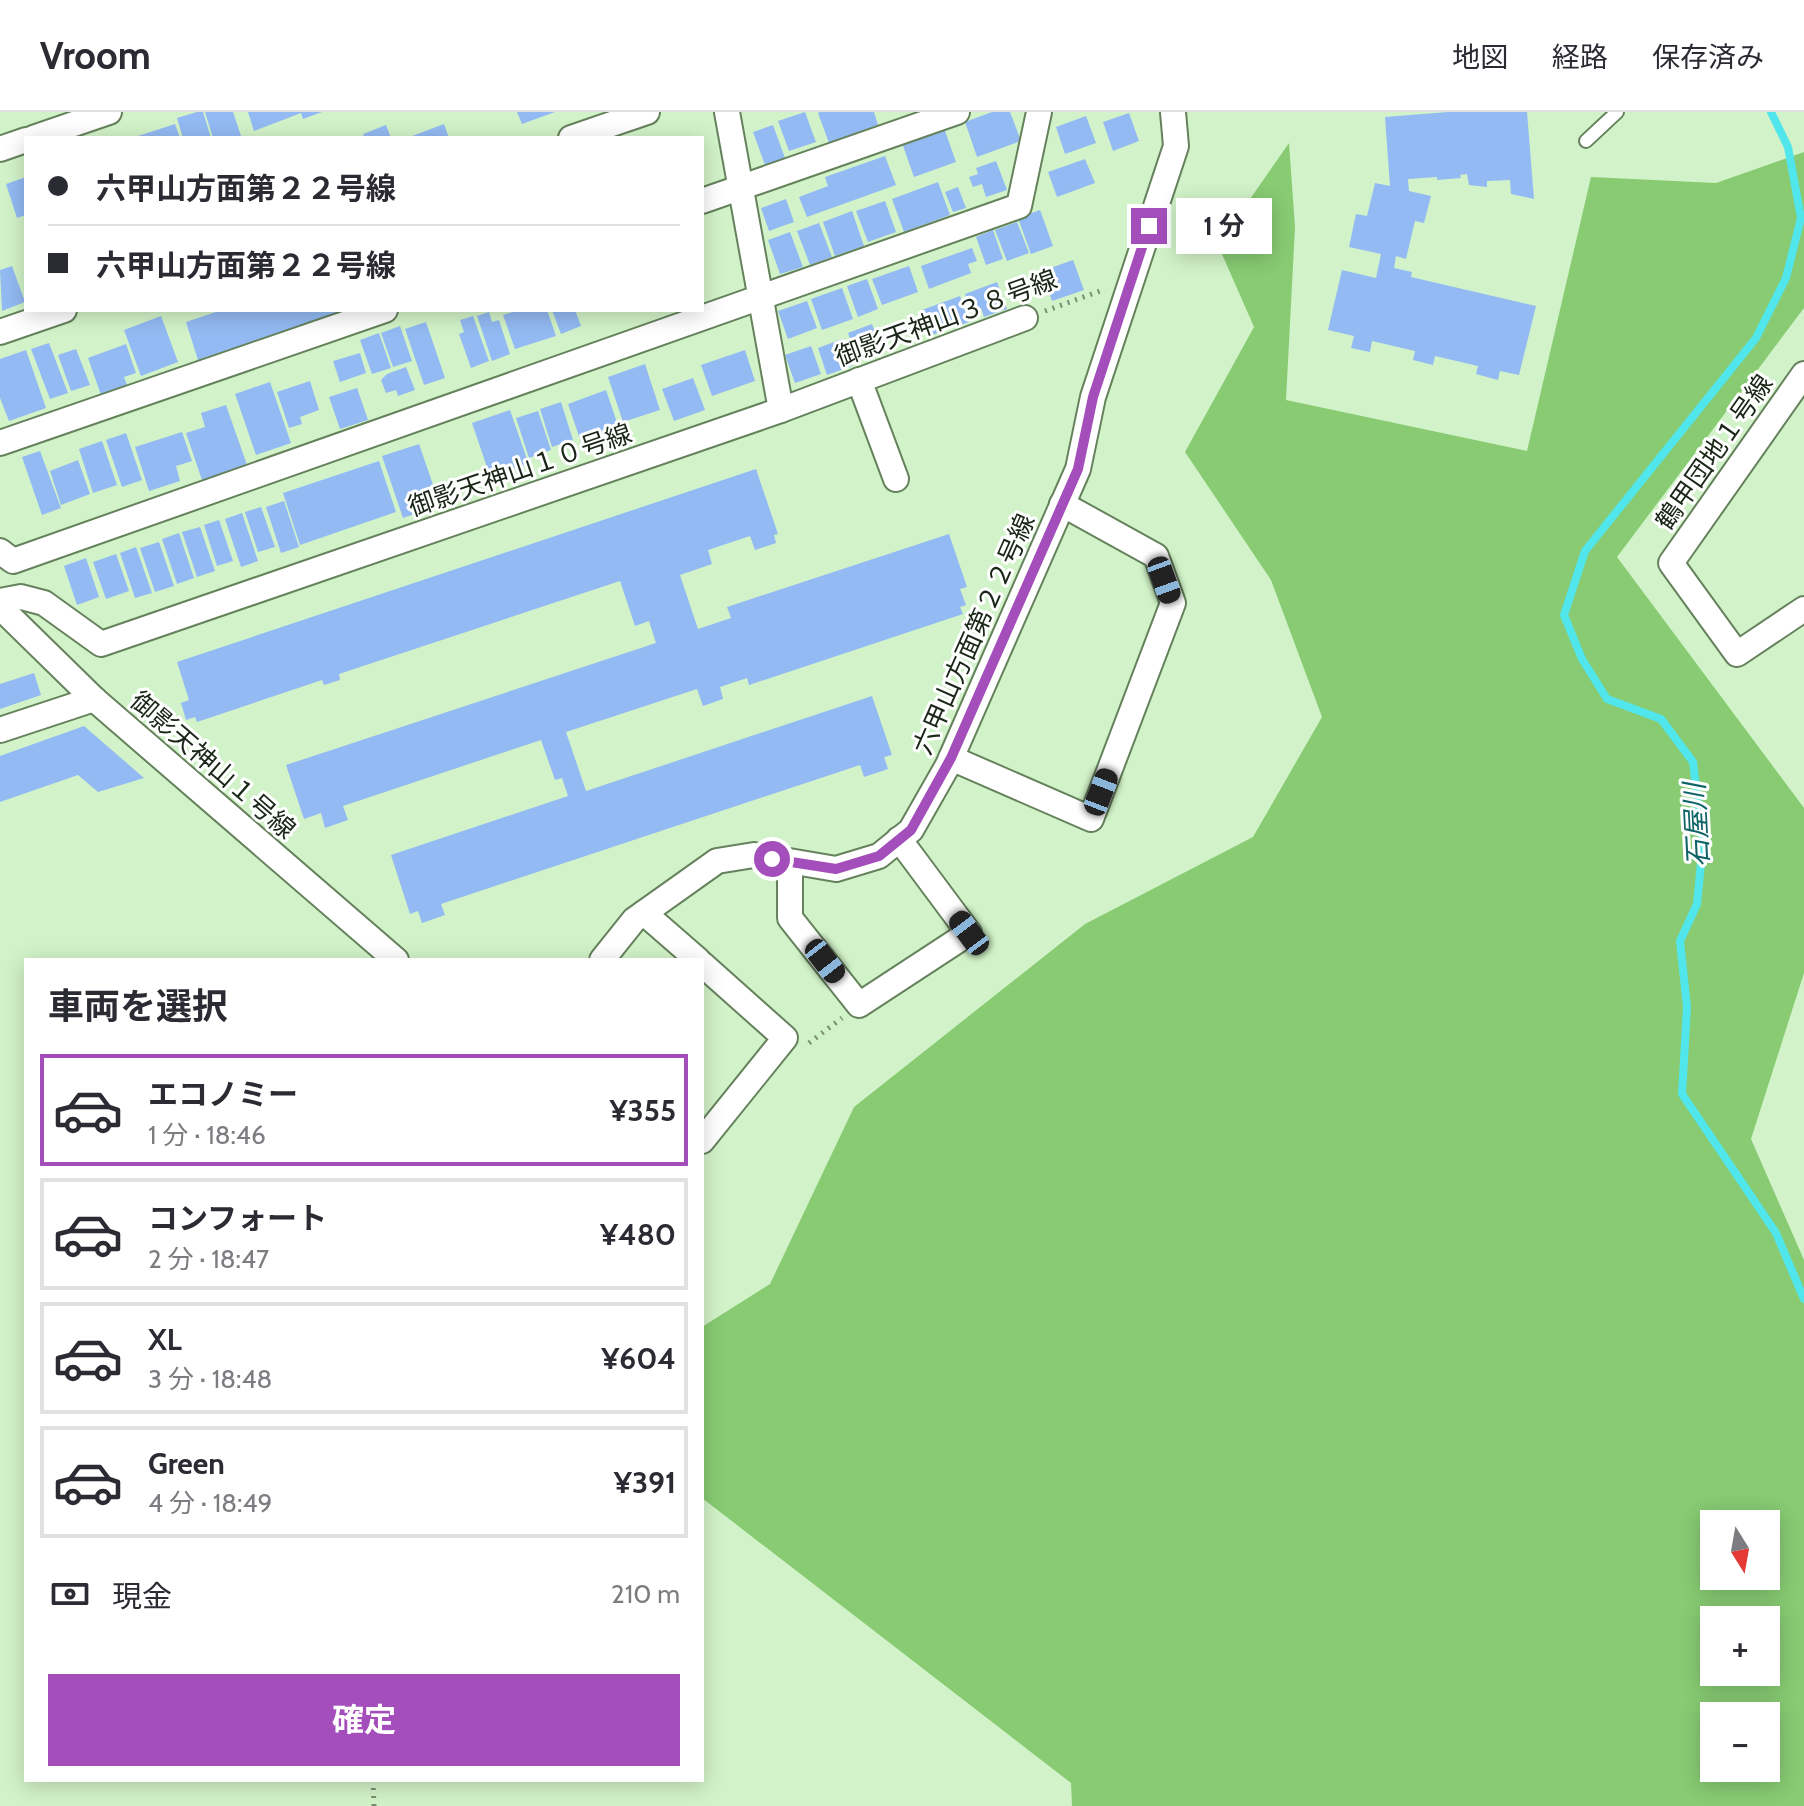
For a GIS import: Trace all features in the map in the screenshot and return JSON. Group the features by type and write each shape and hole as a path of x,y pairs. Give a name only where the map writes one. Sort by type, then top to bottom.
{"street":[{"path":"39,136 109,112"},
{"path":"577,136 647,112"},
{"path":"727,112 781,410"},
{"path":"704,200 957,112"},
{"path":"0,551 13,561 1019,206 1039,112"},
{"name":"六甲山方面第２２号線","path":"604,958 634,920 717,861 754,855 836,869 879,856 911,830 951,758 1078,469 1093,397 1176,146 1173,112"},
{"path":"0,149 24,141"},
{"path":"0,332 58,312"},
{"path":"0,443 379,312"},
{"name":"御影天神山３８号線","path":"781,410 1025,318"},
{"name":"鶴甲団地１号線","path":"1804,374 1671,563 1737,654 1804,609"},
{"path":"859,380 896,479"},
{"name":"御影天神山１０号線","path":"0,604 21,597 44,603 101,644 781,410"},
{"path":"951,758 1091,819 1173,603 1156,556 1062,504"},
{"name":"御影天神山１号線","path":"0,604 94,699 394,958"},
{"path":"0,730 94,699"},
{"path":"790,862 790,918 859,1005 969,933 899,839"},
{"path":"644,913 695,958"},
{"path":"704,966 785,1038 704,1139"}],"lane":[{"path":"1586,141 1617,112"}],"path":[{"name":"御影天神山３８号線","path":"1025,318 1132,280"},
{"path":"800,1049 848,1013"},
{"path":"373,1782 374,1806"}],"green space":[{"path":"1289,143 1295,227 1286,400 1527,451 1591,177 1716,183 1804,152 1804,308 1617,557 1804,808 1804,973 1751,1139 1804,1260 1804,1806 1072,1806 1071,1783 704,1500 704,1326 770,1284 854,1107 1085,924 1253,837 1322,717 1271,580 1185,452 1254,327 1218,245"}],"building":[{"path":"203,112 210,136 182,136 177,118"},
{"path":"205,112 233,112 241,136 212,136"},
{"path":"248,112 322,112 303,119 301,113 254,131"},
{"path":"517,112 555,112 522,124"},
{"path":"805,112 816,142 789,151 778,121"},
{"path":"820,112 874,112 878,125 829,143"},
{"path":"992,112 1010,112 1021,141 977,157 965,122"},
{"path":"1448,112 1527,112 1534,199 1511,194 1510,180 1487,181 1487,187 1469,185 1467,174 1460,175 1461,178 1408,179 1409,191 1431,196 1424,223 1415,221 1406,259 1396,256 1394,268 1412,272 1411,277 1536,306 1519,375 1500,371 1498,380 1476,374 1478,366 1435,356 1433,365 1413,360 1415,351 1372,341 1370,352 1351,348 1354,336 1328,330 1342,270 1376,278 1381,254 1349,247 1356,214 1367,216 1375,183 1390,186 1385,117"},
{"path":"1129,113 1139,141 1113,151 1103,122"},
{"path":"1086,116 1096,143 1065,154 1056,127"},
{"path":"175,124 179,136 138,136"},
{"path":"444,124 448,136 412,136"},
{"path":"386,125 390,136 364,136"},
{"path":"773,125 785,158 765,165 753,132"},
{"path":"944,128 956,162 914,177 902,143"},
{"path":"885,156 896,185 807,217 799,197 828,186 825,177"},
{"path":"1085,159 1095,183 1057,197 1048,172"},
{"path":"996,161 1007,190 986,197 982,184 973,187 969,177 978,174 976,168"},
{"path":"24,178 24,216 17,218 6,184"},
{"path":"938,182 950,215 904,232 892,199"},
{"path":"958,187 966,208 953,212 945,192"},
{"path":"786,199 794,222 769,231 761,208"},
{"path":"885,201 896,232 868,242 856,211"},
{"path":"1040,210 1053,246 1031,254 1018,218"},
{"path":"852,211 864,246 835,256 823,222"},
{"path":"1017,222 1029,253 1007,261 995,230"},
{"path":"819,223 832,257 810,265 797,231"},
{"path":"993,230 1003,259 986,265 976,237"},
{"path":"790,232 803,267 780,274 768,240"},
{"path":"972,248 977,261 968,264 971,273 929,289 921,266"},
{"path":"1073,260 1084,290 1052,301 1042,271"},
{"path":"12,266 24,299 24,302 2,311 0,270"},
{"path":"909,266 918,292 882,305 872,279"},
{"path":"867,279 878,309 858,317 847,286"},
{"path":"997,282 1007,309 984,317 981,308 971,311 965,294"},
{"path":"842,288 853,319 822,330 811,299"},
{"path":"960,296 969,322 932,335 922,310"},
{"path":"807,301 817,328 788,339 778,311"},
{"path":"216,312 342,312 198,360 186,322"},
{"path":"489,312 492,322 499,320 510,354 492,361 477,316"},
{"path":"548,312 556,336 515,349 503,315"},
{"path":"553,312 576,312 581,326 561,334"},
{"path":"161,316 178,362 141,376 124,330"},
{"path":"473,316 489,361 471,368 459,334 464,332 460,320"},
{"path":"426,322 445,378 424,385 405,329"},
{"path":"872,324 882,352 858,361 848,333"},
{"path":"400,326 412,361 393,367 381,333"},
{"path":"379,333 391,368 372,374 360,340"},
{"path":"842,339 852,366 827,375 818,348"},
{"path":"49,343 68,393 50,399 31,349"},
{"path":"126,344 136,373 124,377 127,385 101,395 88,358"},
{"path":"811,346 821,374 795,383 785,355"},
{"path":"76,349 90,385 71,391 58,355"},
{"path":"26,350 46,408 9,421 0,398 0,359"},
{"path":"745,350 755,381 712,396 701,365"},
{"path":"360,353 366,373 340,382 333,361"},
{"path":"645,364 660,410 623,422 608,377"},
{"path":"406,367 415,390 398,396 396,390 386,393 381,380 387,374"},
{"path":"693,378 705,410 674,421 662,389"},
{"path":"310,381 319,410 300,417 302,424 289,428 277,392"},
{"path":"270,382 291,443 256,455 235,394"},
{"path":"357,388 368,420 340,429 329,397"},
{"path":"606,390 622,437 596,446 593,438 581,442 568,404"},
{"path":"561,402 573,440 552,447 540,409"},
{"path":"226,405 247,465 202,480 186,433 205,427 201,413"},
{"path":"510,410 527,459 524,465 493,476 489,473 472,423"},
{"path":"538,411 551,450 529,458 516,418"},
{"path":"182,432 192,461 176,466 180,481 149,491 135,447"},
{"path":"126,433 142,480 122,487 106,440"},
{"path":"102,441 117,485 93,493 79,449"},
{"path":"419,444 440,505 403,518 382,456"},
{"path":"40,451 61,508 42,515 22,457"},
{"path":"78,460 90,494 61,505 50,471"},
{"path":"379,461 396,512 300,545 283,493"},
{"path":"756,469 778,534 774,535 776,543 755,550 750,536 708,550 712,564 680,575 698,629 731,618 727,607 949,534 967,587 960,589 966,605 960,607 963,614 749,685 747,678 720,687 723,699 703,706 697,689 566,732 586,791 872,696 892,755 884,757 888,769 864,777 860,765 441,904 445,915 422,923 418,911 410,914 391,855 568,796 562,778 555,780 541,740 343,806 348,820 325,828 321,813 304,819 286,765 656,643 649,621 635,626 620,581 339,674 340,680 324,685 322,680 197,722 195,717 186,720 181,703 189,700 177,662"},
{"path":"284,501 299,547 281,553 266,507"},
{"path":"261,507 275,547 258,552 245,512"},
{"path":"242,513 258,561 241,567 225,519"},
{"path":"219,520 233,561 217,566 204,525"},
{"path":"200,527 215,571 197,577 182,532"},
{"path":"179,533 194,578 177,584 162,539"},
{"path":"159,542 174,586 155,592 140,548"},
{"path":"136,547 152,593 135,598 120,553"},
{"path":"116,554 129,591 106,599 93,562"},
{"path":"86,558 99,597 77,605 64,566"},
{"path":"34,673 41,695 0,709 0,684"},
{"path":"84,726 144,778 98,792 78,775 0,802 0,756"}],"waterway":[{"name":"石屋川","path":"1771,112 1788,147 1801,218 1786,278 1756,338 1585,551 1564,615 1582,659 1607,699 1661,719 1693,762 1703,843 1697,904 1680,941 1687,1007 1682,1094 1776,1233 1804,1299"}],"route":[{"path":"772,859 836,869 879,856 911,830 951,758 1078,469 1093,397 1149,226"}]}
